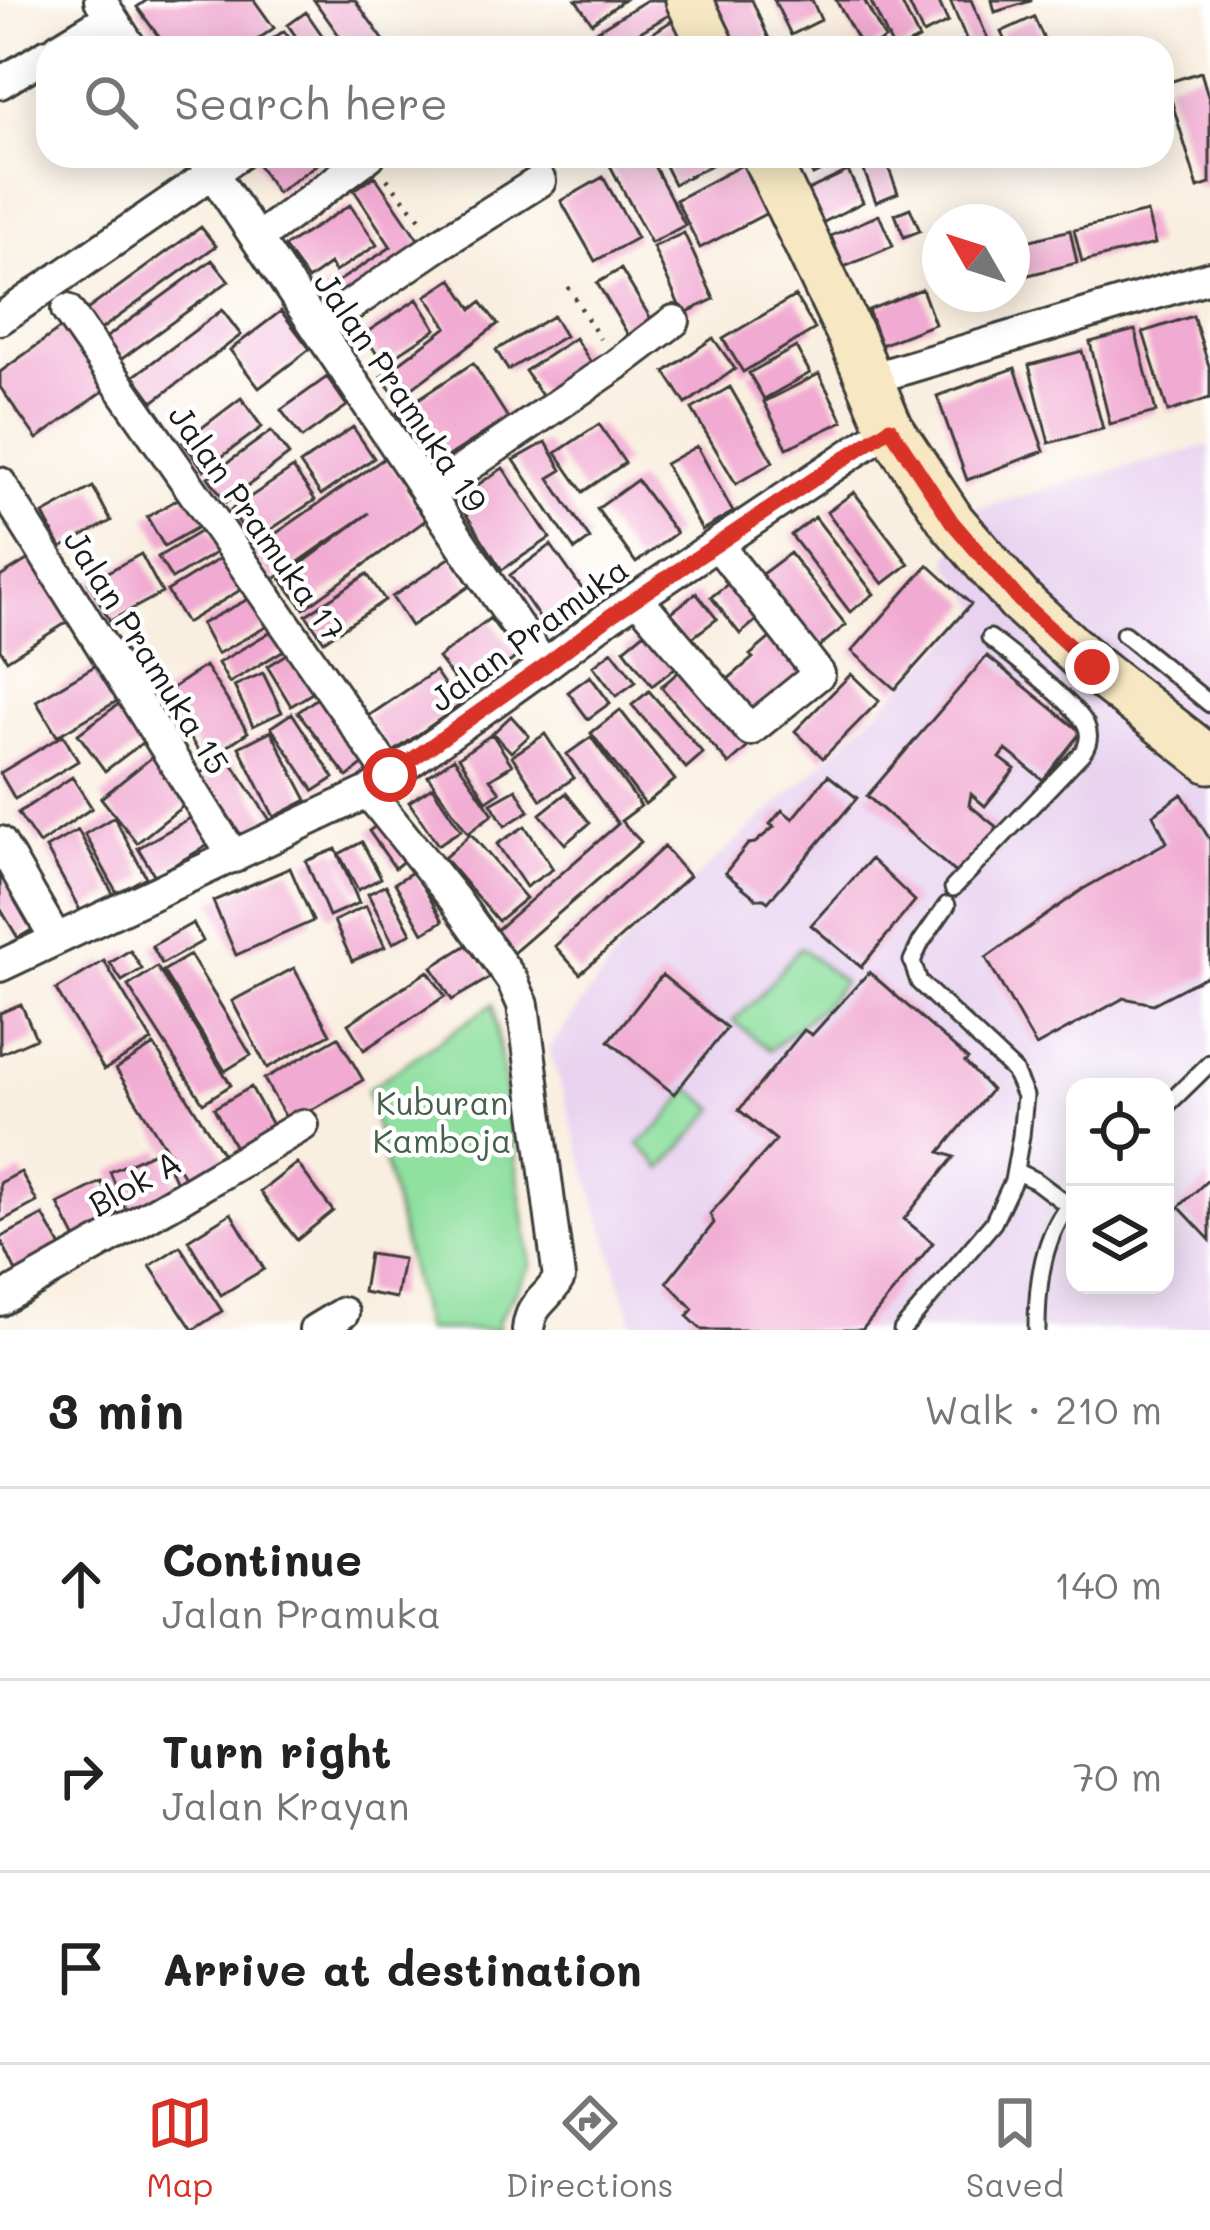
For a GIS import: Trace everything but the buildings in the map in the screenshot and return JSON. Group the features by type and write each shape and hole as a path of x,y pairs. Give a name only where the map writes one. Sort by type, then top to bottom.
{"street":[{"path":"689,0 706,36"},
{"path":"72,36 105,9 123,36"},
{"path":"0,83 36,61"},
{"path":"0,319 209,168"},
{"name":"Jalan Pramuka 19","path":"220,168 256,239 544,666"},
{"path":"256,239 353,168"},
{"path":"771,168 890,428 952,522 1020,601 1092,667 1210,760"},
{"path":"317,328 540,181"},
{"path":"871,379 1210,277"},
{"name":"Jalan Pramuka 17","path":"67,310 512,980 523,1005 559,1278 530,1314 528,1330"},
{"path":"427,494 674,321"},
{"name":"Jalan Pramuka","path":"0,966 379,783 637,598 890,428"},
{"name":"Jalan Pramuka 15","path":"0,483 234,856"},
{"path":"637,598 750,730 819,674 717,544"},
{"path":"0,842 56,939"},
{"name":"Blok A","path":"0,1300 303,1125"},
{"path":"315,1330 343,1313"}],"lane":[{"path":"1124,634 1210,704"},
{"path":"953,888 1088,744 1087,727 1074,710 990,638"},
{"path":"902,1330 993,1223 1015,1171 1024,1096 1014,1071 919,982 912,962 947,905"},
{"path":"1174,1098 1210,1063"},
{"path":"1015,1171 1066,1198"},
{"path":"1037,1330 1038,1287 1046,1250 1066,1213"}],"path":[{"path":"379,168 440,244"},
{"path":"568,287 616,365"}],"shaded area":[{"path":"1210,445 1210,1330 635,1330 549,1049 630,937 807,778 982,610 947,562 973,509"}],"green space":[{"path":"800,947 843,982 825,1004 770,1050 733,1021"},
{"name":"Kuburan Kamboja","path":"493,1004 531,1265 498,1321 498,1330 425,1330 367,1090"},
{"path":"690,1089 716,1109 662,1169 639,1144"}],"route":[{"path":"390,775 610,616 890,428 952,522 1020,601 1092,667"}]}
